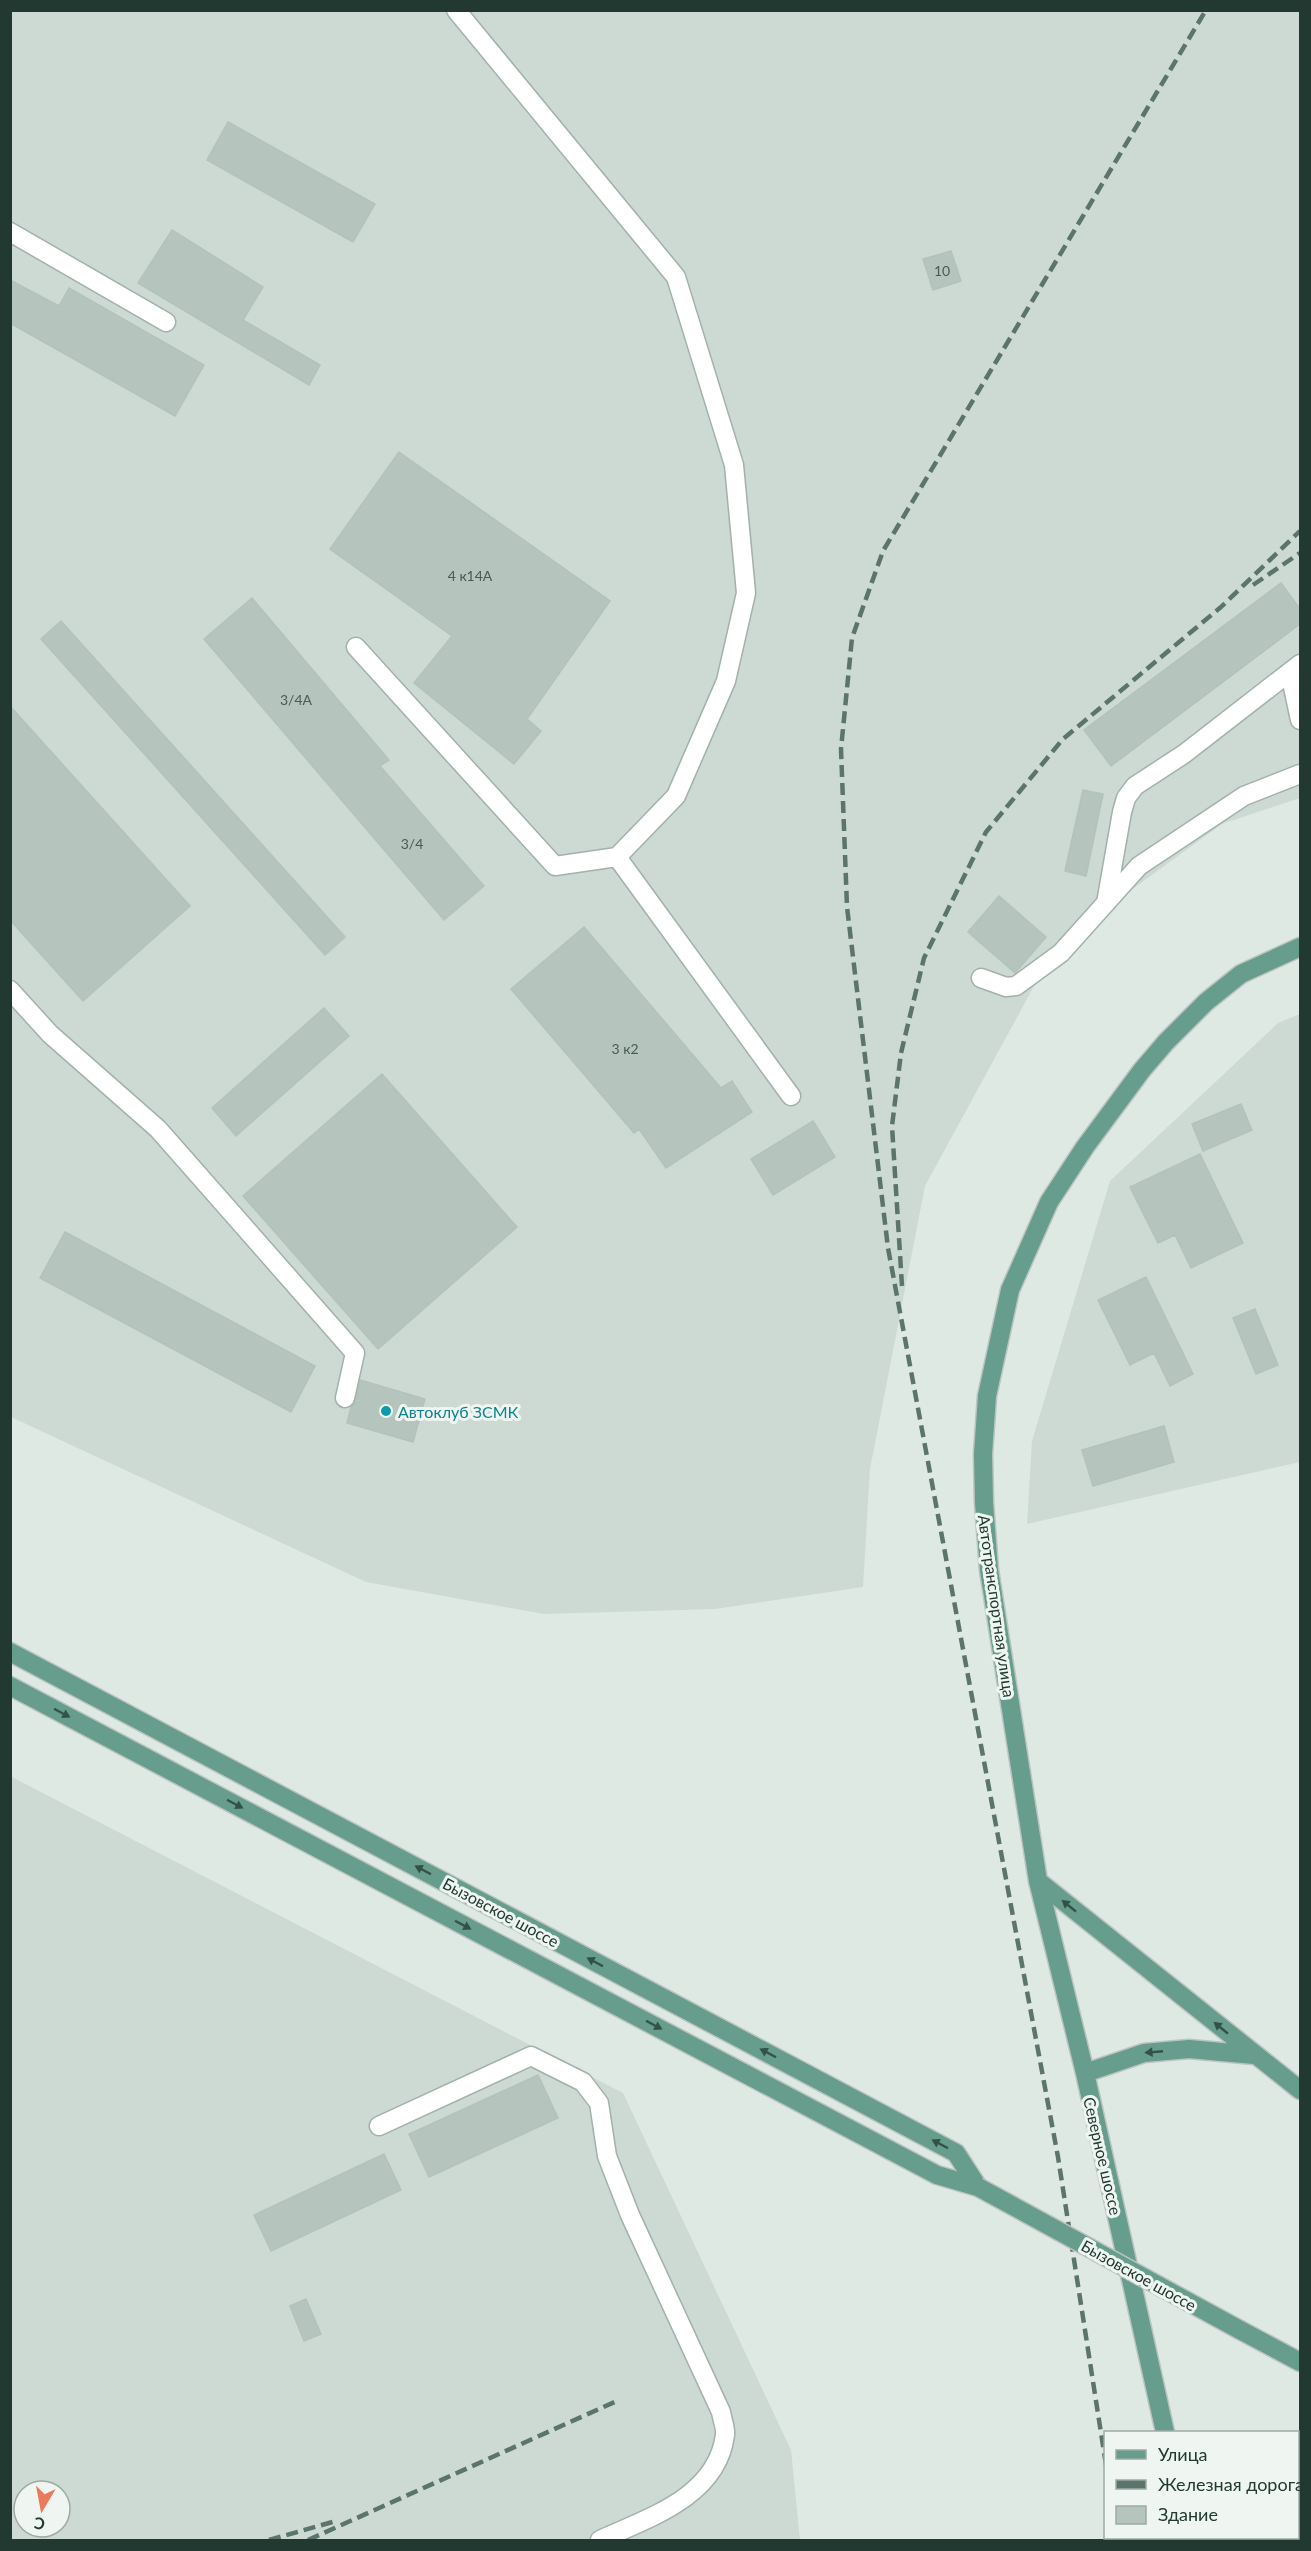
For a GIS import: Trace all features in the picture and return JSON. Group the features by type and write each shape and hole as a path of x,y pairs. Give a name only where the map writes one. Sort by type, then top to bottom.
{"main road":[{"name":"Автотранспортная улица","path":"1038,1881 989,1570 984,1502 983,1454 987,1396 1010,1290 1029,1242 1062,1181 1116,1104 1160,1049 1206,1002 1241,974 1300,947"},
{"name":"Бызовское шоссе","path":"10,1652 957,2153 978,2187"},
{"name":"Бызовское шоссе","path":"10,1686 937,2175 978,2187 1300,2362"},
{"path":"1038,1881 1300,2090"},
{"name":"Северное шоссе","path":"1038,1881 1085,2073 1165,2431"},
{"path":"1085,2073 1155,2052 1189,2049 1254,2055"}],"lane":[{"path":"356,647 555,866 617,857 676,796 726,681 746,593 734,465 676,277 456,10"},
{"path":"10,232 166,322"},
{"path":"1295,669 1300,720"},
{"path":"1106,903 1122,812 1126,798 1135,786 1184,754 1295,669"},
{"path":"981,978 1006,987 1016,986 1060,953 1139,866 1244,796 1300,774"},
{"path":"617,857 791,1096"},
{"path":"10,990 50,1034 158,1129 355,1353 345,1398"},
{"path":"379,2126 531,2056 583,2082 599,2103 607,2156 630,2215 721,2412 725,2433 717,2459 700,2486 682,2502 600,2541"}],"shaded area":[{"path":"10,11 1300,11 1300,798 1222,824 1057,944 925,1186 870,1469 863,1587 715,1609 544,1614 366,1582 11,1417"},
{"path":"1300,1014 1300,1462 1027,1524 1032,1441 1110,1181 1278,1023"},
{"path":"10,1776 623,2093 791,2450 800,2540 11,2540"}],"building":[{"path":"228,122 375,204 353,242 207,160"},
{"path":"172,230 263,287 243,320 320,365 309,385 138,283"},
{"path":"951,251 961,281 933,290 923,259"},
{"path":"10,280 59,306 69,288 204,365 175,416 10,323"},
{"path":"399,452 610,601 527,719 541,731 514,764 414,683 452,636 330,549"},
{"path":"1281,583 1300,609 1300,624 1111,766 1084,730"},
{"path":"252,598 389,760 380,766 484,886 444,920 204,639"},
{"path":"61,621 345,937 325,955 41,639"},
{"path":"10,706 190,906 83,1001 10,920"},
{"path":"1083,790 1103,794 1086,876 1065,871"},
{"path":"999,896 1046,937 1015,973 968,932"},
{"path":"584,927 721,1088 732,1081 752,1112 666,1168 639,1129 634,1133 511,989"},
{"path":"324,1008 349,1036 236,1136 212,1108"},
{"path":"382,1074 517,1227 378,1349 243,1196"},
{"path":"1241,1104 1252,1130 1203,1151 1192,1124"},
{"path":"813,1121 835,1157 773,1195 751,1159"},
{"path":"1200,1154 1243,1243 1191,1268 1175,1235 1158,1243 1130,1187"},
{"path":"65,1232 315,1366 291,1412 40,1278"},
{"path":"1146,1277 1193,1374 1170,1386 1154,1353 1130,1365 1098,1300"},
{"path":"1255,1309 1278,1365 1256,1374 1233,1318"},
{"name":"Автоклуб ЗСМК","path":"360,1380 425,1399 413,1442 347,1423 351,1407 356,1400"},
{"path":"1164,1426 1174,1462 1093,1486 1082,1450"},
{"path":"538,2075 558,2118 429,2177 409,2134"},
{"path":"384,2154 401,2190 271,2251 254,2215"},
{"path":"306,2299 321,2334 304,2341 290,2306"}],"railway":[{"path":"1104,2452 1058,2157 888,1248 847,907 841,749 852,638 883,551 1206,10"},
{"path":"902,1286 892,1126 901,1053 924,958 986,832 1063,739 1221,607 1300,531"},
{"path":"1253,585 1300,553"},
{"path":"308,2540 619,2400"},
{"path":"269,2540 336,2521"}],"place":[{"name":"Автоклуб ЗСМК","path":"386,1411"}]}
